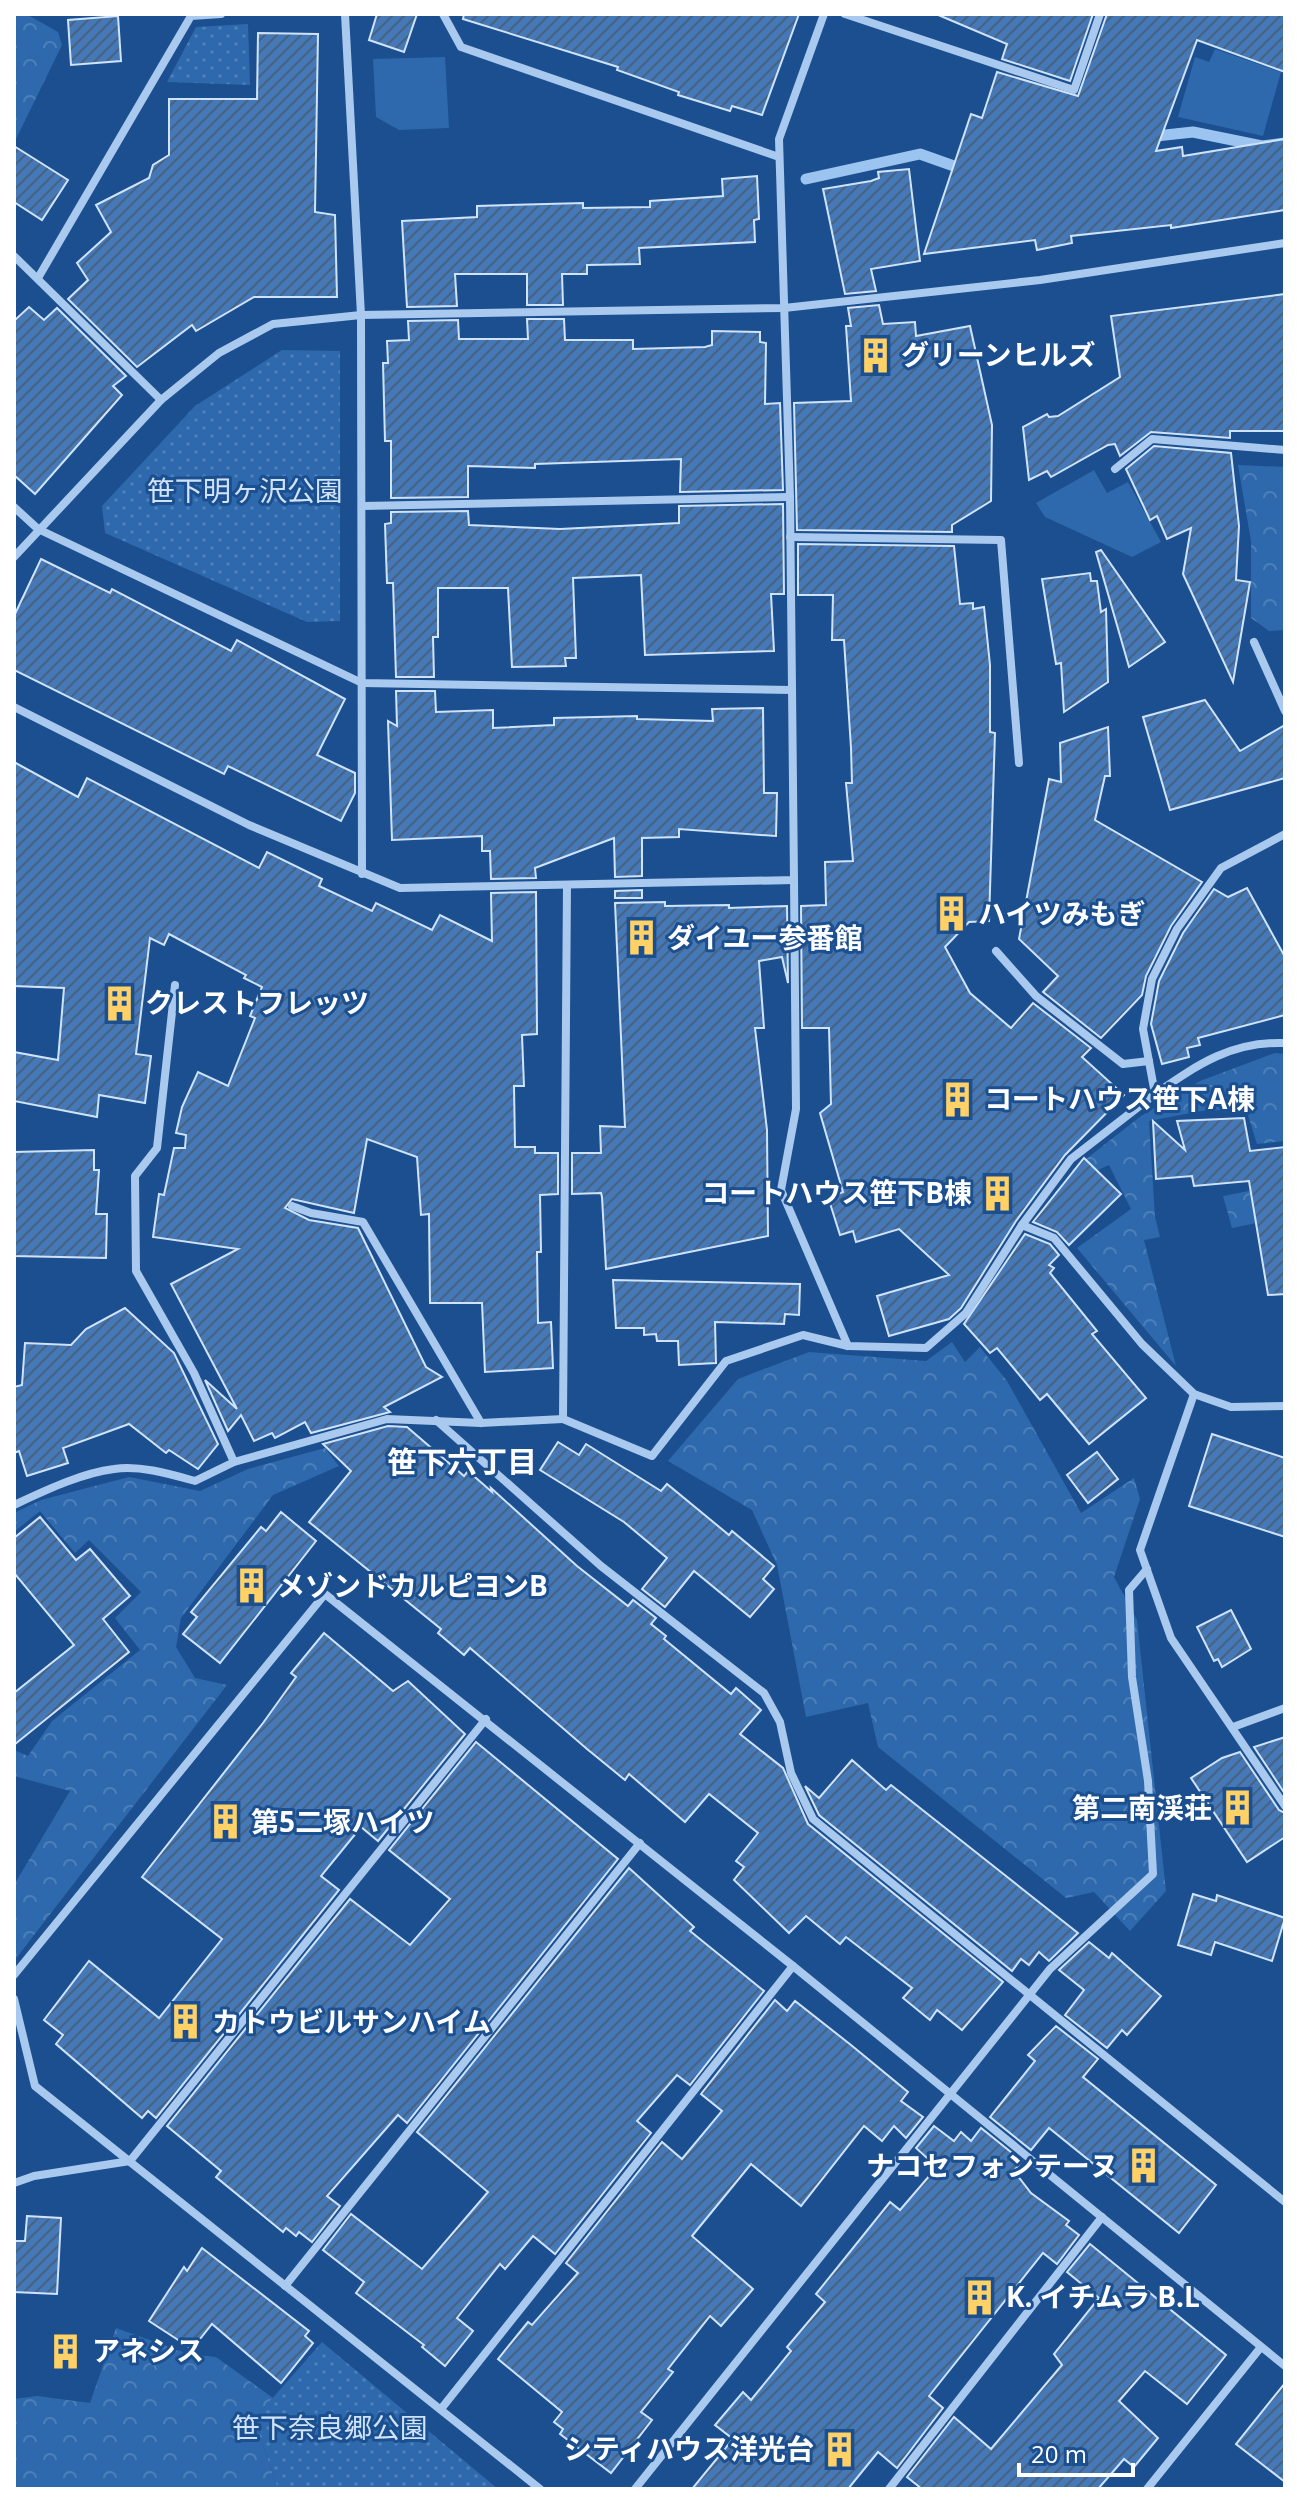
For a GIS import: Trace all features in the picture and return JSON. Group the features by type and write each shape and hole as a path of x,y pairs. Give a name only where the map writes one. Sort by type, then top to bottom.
{"street":[{"path":"38,278 191,16 221,14"},
{"path":"345,14 361,315 362,874"},
{"path":"443,14 461,47 779,157"},
{"path":"824,14 779,139 790,497 796,1109 781,1190 848,1346"},
{"path":"845,14 1074,90 1100,14"},
{"path":"14,557 161,400 219,353 273,324 361,315 784,308 1040,280 1285,243"},
{"path":"14,256 161,400"},
{"path":"1115,469 1152,439 1285,450"},
{"path":"363,506 790,497"},
{"path":"14,507 38,529 362,683 792,690"},
{"path":"790,537 1001,540 1019,763"},
{"path":"1254,642 1285,711"},
{"path":"14,707 249,825 400,888 794,880"},
{"path":"1155,1094 1143,1029 1152,979 1177,929 1221,868 1285,834"},
{"path":"563,1419 567,885"},
{"path":"996,951 1036,996 1123,1064 1149,1061"},
{"path":"175,985 157,1148 135,1176 136,1271 194,1373 234,1462"},
{"path":"14,1505 41,1492 115,1468 163,1472 195,1481 234,1462 387,1419 481,1423 563,1419 652,1456 726,1361 803,1335 848,1346 926,1348 966,1313 1022,1225 1071,1159 1208,1057 1263,1043 1285,1043"},
{"path":"292,1206 311,1213 363,1222 481,1423"},
{"path":"1022,1225 1054,1238 1142,1344 1194,1394 1231,1407 1285,1406"},
{"path":"1194,1394 1140,1550 1171,1638 1285,1806"},
{"path":"436,1419 601,1566 764,1693 780,1722 791,1773 813,1819 1285,2202"},
{"path":"635,2489 953,2095 1050,1969 1153,1874 1148,1781 1132,1677 1129,1590 1147,1569"},
{"path":"14,1975 325,1594 486,1719 1285,2366"},
{"path":"1233,1727 1285,1708"},
{"path":"14,2183 34,2176 130,2161 486,1719"},
{"path":"285,2286 640,1843"},
{"path":"441,2409 793,1966"},
{"path":"14,1999 35,2086 540,2489"},
{"path":"889,2489 1102,2217"},
{"path":"1147,2489 1261,2347"}],"green space":[{"path":"14,14 26,14 58,32 62,45 15,141"},
{"path":"248,24 250,85 167,82 196,27"},
{"path":"1215,49 1281,72 1263,136 1178,117 1195,57 1209,62"},
{"path":"445,57 449,128 399,130 376,117 373,59"},
{"name":"笹下明ヶ沢公園","path":"282,350 340,351 340,621 307,622 105,533 102,506 195,406"},
{"path":"1238,465 1285,467 1285,630 1269,631 1251,618 1251,541"},
{"path":"1094,470 1107,493 1128,482 1161,542 1132,557 1045,517 1036,503"},
{"path":"1275,1053 1285,1054 1285,1141 1257,1144 1246,1109 1201,1111 1149,1121 1155,1217 1160,1237 1144,1240 1176,1366 1077,1248 1131,1209 1109,1165 1076,1180 1072,1170 1141,1116 1200,1081"},
{"path":"1285,1184 1285,1217 1232,1228 1223,1196"},
{"path":"952,1342 965,1362 980,1347 1007,1381 1081,1513 1134,1478 1140,1499 1114,1577 1137,1620 1166,1891 1130,1931 1094,1892 1066,1898 878,1747 868,1703 806,1717 777,1565 752,1510 668,1461 738,1379 809,1352 926,1361"},
{"path":"325,1448 339,1466 273,1495 181,1618 176,1647 195,1678 227,1685 14,1961 14,1885 70,1791 14,1776 14,1750 28,1756 52,1721 140,1650 115,1618 141,1592 89,1540 75,1553 40,1511 14,1532 14,1513 41,1500 129,1477 200,1491 248,1469"},
{"path":"116,2328 189,2354 216,2357 273,2398 254,2419 278,2489 14,2489 14,2399 37,2396 90,2403"},
{"name":"笹下奈良郷公園","path":"322,2342 498,2489 278,2489 254,2419"}],"building":[{"path":"377,14 417,14 404,52 369,40"},
{"path":"464,14 799,14 762,115 732,106 730,111 678,95 679,92 617,70 618,67 463,19"},
{"path":"936,14 1093,14 1070,81 1002,59 1007,44"},
{"path":"1107,14 1285,14 1285,72 1197,40 1156,151 1182,147 1183,156 1285,139 1285,210 1171,228 1171,225 1071,236 1072,243 1037,250 1035,240 924,254 971,114 982,118 997,72 1078,96"},
{"path":"118,16 121,61 71,65 68,20"},
{"path":"258,33 318,34 315,212 335,215 337,297 254,297 196,331 192,325 137,367 68,299 88,280 77,263 111,232 96,205 149,178 153,165 169,155 169,99 257,99"},
{"path":"14,146 68,180 42,220 14,202"},
{"path":"909,169 920,261 871,269 876,291 845,294 823,189 871,181 879,178 878,172"},
{"path":"757,176 759,219 754,220 755,242 639,248 640,264 587,265 587,274 562,274 563,305 527,305 527,274 455,274 457,306 407,307 402,221 477,217 477,206 583,203 583,208 650,207 650,201 723,196 722,179"},
{"path":"1285,294 1285,431 1230,431 1230,438 1151,432 1120,456 1115,444 1108,445 1051,477 1047,471 1029,480 1023,427 1047,414 1049,417 1058,416 1120,377 1111,316"},
{"path":"879,305 883,324 915,322 916,336 970,326 992,425 991,501 952,525 952,532 797,530 794,403 851,401 846,326 851,326 848,308"},
{"path":"29,307 44,320 57,308 126,376 113,386 122,395 35,494 14,475 14,321"},
{"path":"527,319 564,319 565,340 633,340 633,349 705,347 712,345 712,331 760,332 760,342 766,343 765,404 780,403 783,490 680,492 681,459 535,464 535,468 468,466 468,497 391,498 391,441 385,441 383,363 388,363 387,341 409,340 408,321 458,320 459,339 528,339"},
{"path":"1154,446 1231,453 1239,526 1236,580 1250,582 1233,682 1183,574 1191,528 1167,539 1157,516 1150,520 1126,469"},
{"path":"783,504 784,594 771,594 774,651 645,655 641,575 573,578 576,658 565,658 566,666 512,667 508,588 438,588 438,637 433,637 434,677 396,677 393,583 387,583 385,524 391,523 391,512 468,511 469,525 560,529 679,523 679,506"},
{"path":"798,544 954,546 960,604 973,603 973,609 984,607 990,665 990,732 995,733 989,921 969,922 945,947 970,993 1011,1028 1033,1003 1091,1048 1082,1057 1124,1095 1065,1155 1016,1221 961,1308 949,1319 889,1336 877,1296 949,1275 899,1229 856,1242 853,1231 840,1235 828,1197 843,1192 820,1113 831,1104 829,1028 802,1028 801,906 826,905 825,862 853,861 846,783 852,783 851,748 844,640 832,640 833,595 798,595"},
{"path":"1101,550 1165,642 1129,667 1096,552"},
{"path":"41,559 110,593 112,589 231,651 237,640 345,699 317,755 355,773 355,793 341,821 228,766 224,774 14,670 14,616"},
{"path":"1090,573 1091,581 1097,581 1101,612 1106,609 1108,682 1064,712 1061,663 1056,664 1042,579"},
{"path":"396,691 435,691 436,712 493,710 493,728 554,725 554,718 637,716 637,719 713,721 712,709 763,708 764,793 777,793 776,836 679,829 679,837 642,838 642,876 615,877 614,838 535,868 536,878 491,879 490,851 482,851 482,836 392,840 388,721 397,726"},
{"path":"1205,700 1240,751 1285,725 1285,778 1170,810 1143,717"},
{"path":"1108,727 1110,776 1105,776 1095,820 1202,882 1171,926 1146,976 1142,995 1101,1038 1043,992 1058,976 1019,939 1049,779 1061,782 1060,743"},
{"path":"14,762 78,797 87,778 259,868 267,852 322,879 319,886 372,911 376,903 432,930 440,915 492,941 491,893 536,892 537,1034 522,1035 524,1086 514,1086 515,1147 535,1147 535,1153 558,1153 558,1194 540,1195 541,1252 537,1252 538,1323 551,1322 553,1368 485,1372 482,1303 430,1303 429,1214 421,1215 417,1157 367,1139 354,1213 292,1199 285,1208 309,1220 358,1228 426,1367 442,1377 384,1407 390,1412 311,1433 305,1422 275,1438 272,1433 254,1441 241,1415 228,1431 205,1380 237,1409 171,1284 238,1249 153,1237 159,1194 164,1195 174,1148 185,1148 186,1135 176,1133 182,1107 198,1072 228,1086 255,1018 250,1016 262,987 244,978 246,975 169,934 164,945 150,938 136,1054 151,1056 145,1103 99,1095 97,1117 14,1101 14,1052 58,1060 64,988 14,986"},
{"path":"1247,888 1285,957 1285,1015 1198,1038 1200,1045 1187,1048 1189,1057 1162,1064 1151,1024 1159,981 1183,933 1214,889 1228,897"},
{"path":"642,890 642,898 615,898 615,891"},
{"path":"665,902 665,906 787,906 788,983 782,957 759,961 764,1028 755,1028 767,1130 768,1236 606,1269 601,1193 572,1194 572,1153 601,1153 600,1126 625,1127 615,903"},
{"path":"1244,1118 1250,1151 1285,1147 1285,1294 1268,1295 1249,1181 1194,1186 1192,1176 1156,1179 1153,1121 1185,1150 1177,1121"},
{"path":"94,1150 94,1170 99,1170 96,1214 107,1214 106,1258 14,1256 14,1152"},
{"path":"1084,1158 1121,1194 1069,1245 1057,1232 1033,1222"},
{"path":"1025,1234 1050,1244 1059,1255 1049,1265 1054,1268 1050,1273 1097,1331 1092,1334 1146,1398 1089,1444 1047,1394 1040,1400 997,1348 990,1353 964,1324"},
{"path":"613,1280 800,1284 799,1315 785,1314 784,1324 715,1322 716,1363 679,1365 678,1341 657,1341 656,1334 644,1335 644,1328 616,1328"},
{"path":"125,1308 174,1353 218,1444 198,1469 169,1450 166,1453 129,1424 63,1448 68,1463 27,1476 19,1451 14,1453 14,1387 22,1385 25,1343 71,1345 86,1329"},
{"path":"388,1426 407,1427 464,1476 468,1471 492,1492 491,1488 577,1566 628,1606 633,1600 656,1618 651,1624 666,1636 664,1639 731,1694 736,1688 761,1710 740,1734 783,1768 808,1824 1003,1982 962,2030 937,2010 930,2020 903,1998 912,1988 846,1937 840,1944 806,1916 789,1933 734,1880 744,1867 736,1861 758,1833 709,1794 685,1822 629,1774 625,1780 470,1648 464,1655 438,1633 441,1629 309,1522 351,1471 323,1444"},
{"path":"1212,1434 1285,1458 1285,1537 1189,1506"},
{"path":"558,1442 579,1455 586,1444 661,1491 667,1484 729,1535 732,1531 774,1566 763,1579 774,1589 750,1617 694,1571 665,1607 642,1589 667,1558 624,1522 540,1470"},
{"path":"1097,1452 1118,1479 1088,1503 1067,1475"},
{"name":"メゾンドカルピヨンB","path":"281,1512 316,1541 220,1663 183,1634 197,1617 191,1612 261,1527 266,1531"},
{"path":"40,1517 76,1560 90,1549 130,1596 103,1619 129,1652 14,1745 14,1693 74,1645 14,1573 14,1538"},
{"path":"1231,1610 1251,1649 1222,1667 1218,1659 1214,1661 1197,1627"},
{"path":"324,1633 393,1691 408,1681 465,1734 378,1841 361,1827 321,1876 339,1890 156,2118 148,2111 142,2118 56,2044 63,2035 44,2020 89,1961 159,2018 222,1939 142,1877 263,1723 296,1677 291,1673"},
{"path":"1285,1737 1285,1794 1254,1747"},
{"path":"476,1742 618,1859 407,2123 398,2115 327,2196 340,2206 312,2242 299,2232 296,2236 286,2228 283,2232 216,2177 221,2171 167,2126 350,1899 410,1945 450,1899 389,1850"},
{"name":"第二南渓荘","path":"1240,1752 1279,1810 1285,1813 1285,1837 1247,1862 1191,1778 1222,1758"},
{"path":"852,1760 886,1790 891,1785 1078,1933 1049,1961 1039,1952 1029,1965 1021,1959 1012,1971 819,1815 805,1786 819,1798"},
{"path":"629,1868 694,1927 690,1931 764,1991 690,2085 677,2075 637,2121 651,2133 555,2254 533,2236 505,2269 500,2264 457,2318 473,2331 445,2366 422,2347 424,2345 356,2293 364,2282 323,2250 351,2214 422,2269 488,2192 417,2132"},
{"path":"1193,1894 1216,1901 1217,1895 1285,1918 1272,1961 1215,1942 1211,1955 1178,1945"},
{"path":"1089,1942 1109,1958 1112,1953 1161,1996 1127,2035 1122,2030 1107,2048 1065,2015 1084,1990 1059,1970"},
{"path":"775,2000 787,2011 795,2001 851,2045 908,2092 901,2101 923,2117 906,2138 894,2126 882,2141 864,2126 801,2206 751,2164 692,2236 753,2289 721,2326 710,2316 668,2369 673,2372 641,2412 652,2420 611,2473 560,2434 563,2429 554,2422 562,2412 498,2359 528,2322 532,2325 578,2273 566,2263 662,2142 682,2159 722,2111 701,2094"},
{"path":"1056,2026 1098,2059 1083,2077 1216,2185 1179,2233 1049,2128 1031,2150 990,2117 1035,2061 1028,2055"},
{"path":"934,2126 954,2141 961,2132 971,2141 981,2128 1022,2161 1014,2171 1031,2193 1069,2221 1066,2225 1079,2235 1057,2264 1043,2253 929,2396 943,2408 897,2468 878,2452 848,2489 692,2489 733,2439 715,2425 743,2392 751,2400 791,2351 787,2347 825,2302 816,2294 890,2202 900,2210 937,2167 916,2148"},
{"path":"27,2216 61,2218 57,2294 14,2292 14,2241 25,2241"},
{"path":"1090,2244 1226,2355 1187,2404 1145,2371 1119,2401 1158,2438 1134,2467 1124,2459 1098,2489 922,2489 907,2477 954,2417 991,2449 1062,2365 1054,2354 1099,2298 1067,2272"},
{"path":"202,2248 309,2331 305,2336 313,2343 281,2383 212,2324 192,2349 149,2321 184,2267 187,2271"},
{"path":"1285,2383 1285,2482 1236,2444"}],"waterway":[{"path":"1147,137 1193,132 1262,146 1285,143"},
{"path":"806,179 920,154 968,171"}],"place":[{"name":"グリーンヒルズ","path":"875,355"},
{"name":"ハイツみもぎ","path":"952,914"},
{"name":"ダイユー参番館","path":"641,938"},
{"name":"クレストフレッツ","path":"119,1003"},
{"name":"コートハウス笹下A棟","path":"958,1099"},
{"name":"コートハウス笹下B棟","path":"998,1193"},
{"name":"メゾンドカルピヨンB","path":"251,1586"},
{"name":"第二南渓荘","path":"1238,1808"},
{"name":"第5二塚ハイツ","path":"225,1822"},
{"name":"カトウビルサンハイム","path":"186,2022"},
{"name":"ナコセフォンテーヌ","path":"1144,2166"},
{"name":"K. イチムラ B.L","path":"980,2297"},
{"name":"アネシス","path":"66,2351"},
{"name":"シティハウス洋光台","path":"840,2449"}],"district":[{"name":"笹下六丁目","path":"462,1463"}]}
